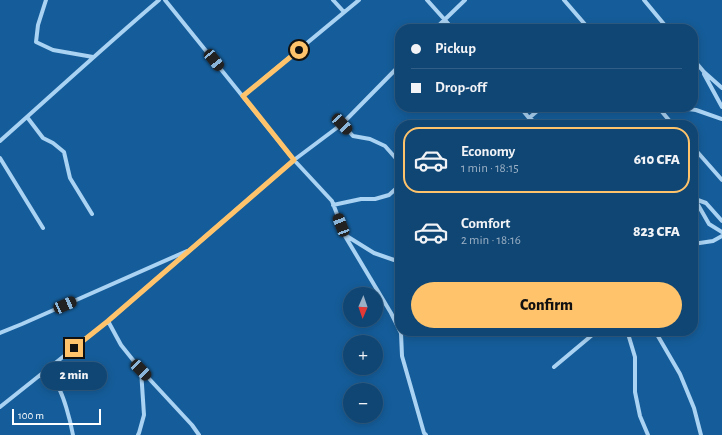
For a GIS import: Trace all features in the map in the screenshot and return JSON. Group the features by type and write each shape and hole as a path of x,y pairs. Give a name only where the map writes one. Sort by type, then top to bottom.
{"street":[{"path":"0,141 158,0"},
{"path":"165,0 294,160 332,201 345,235 395,321"},
{"path":"334,0 344,12"},
{"path":"243,96 359,0"},
{"path":"427,0 448,24"},
{"path":"440,24 465,0"},
{"path":"564,0 585,24"},
{"path":"644,0 664,24"},
{"path":"47,1 38,25 36,42 53,50 93,57"},
{"path":"698,65 722,88"},
{"path":"0,407 108,321 294,160 342,124 395,69"},
{"path":"704,72 722,107"},
{"path":"698,111 722,119"},
{"path":"524,112 532,120"},
{"path":"529,118 536,112"},
{"path":"662,112 670,120"},
{"path":"28,117 43,138 53,143 64,152 70,178 92,214"},
{"path":"342,124 353,136 370,139 386,146 395,157"},
{"path":"698,153 722,180"},
{"path":"0,158 43,228"},
{"path":"333,205 389,195 395,190"},
{"path":"698,200 706,203 722,221"},
{"path":"698,205 709,224 722,232"},
{"path":"345,235 374,253 395,260"},
{"path":"698,243 713,241 722,236"},
{"path":"0,333 191,249"},
{"path":"108,321 121,345 141,370 192,425 199,435"},
{"path":"401,336 402,356 424,433 426,435"},
{"path":"554,367 591,336"},
{"path":"628,336 635,357 635,392 640,416 648,435"},
{"path":"658,336 680,374 694,408 701,435"},
{"path":"138,435 144,415 141,370"},
{"path":"41,375 55,384 59,389 70,421 73,435"}],"route":[{"path":"74,348 108,321 294,160 243,96 299,50"}]}
